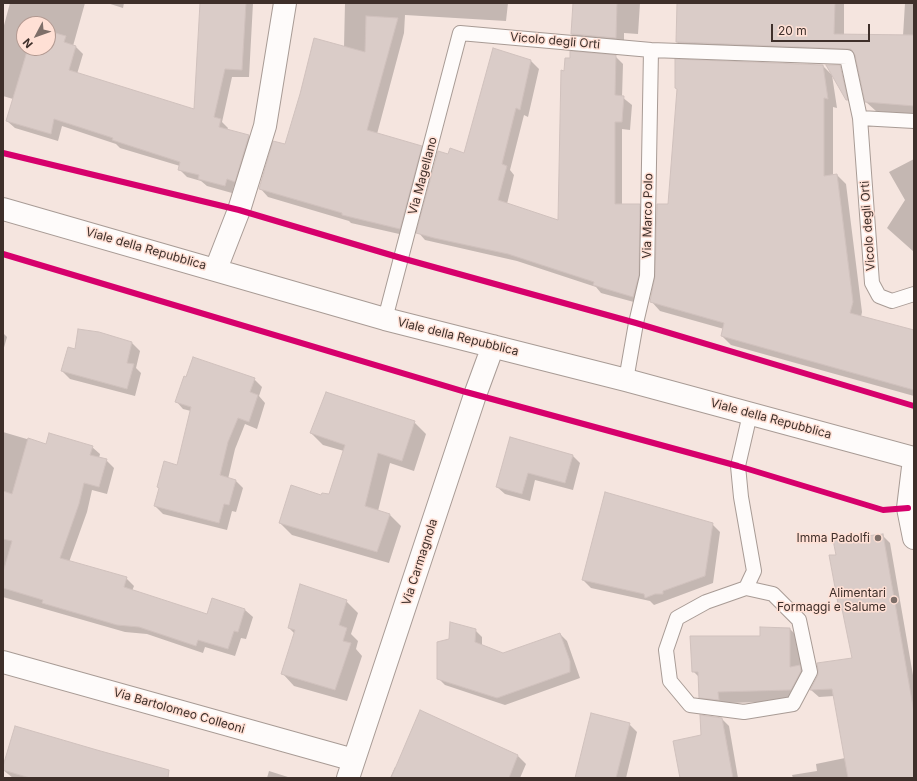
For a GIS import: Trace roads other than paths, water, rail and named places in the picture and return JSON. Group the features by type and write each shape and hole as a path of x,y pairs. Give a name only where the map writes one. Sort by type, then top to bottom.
{"street":[{"path":"216,269 239,210 265,126 285,3"},
{"name":"Viale della Repubblica","path":"3,209 216,269 385,319 626,380 914,458"},
{"name":"Via Carmagnola","path":"351,769 475,395 493,346"},
{"path":"914,458 908,508 914,538"},
{"name":"Via Bartolomeo Colleoni","path":"3,662 351,769"}],"lane":[{"name":"Vicolo degli Orti","path":"460,32 651,50 847,57 860,118 872,283 879,296 892,301 914,294"},
{"name":"Via Magellano","path":"385,319 460,32"},
{"name":"Via Marco Polo","path":"626,380 636,323 647,276 651,50"},
{"path":"860,118 914,121"},
{"path":"746,588 773,594 798,620 810,672 793,704 744,712 690,705 670,681 666,650 677,618 706,602 746,588 754,571 741,497 738,466 750,414"}],"place":[{"name":"Imma Padolfi","path":"878,538"},
{"name":"Alimentari Formaggi e Salume","path":"894,600"}]}
